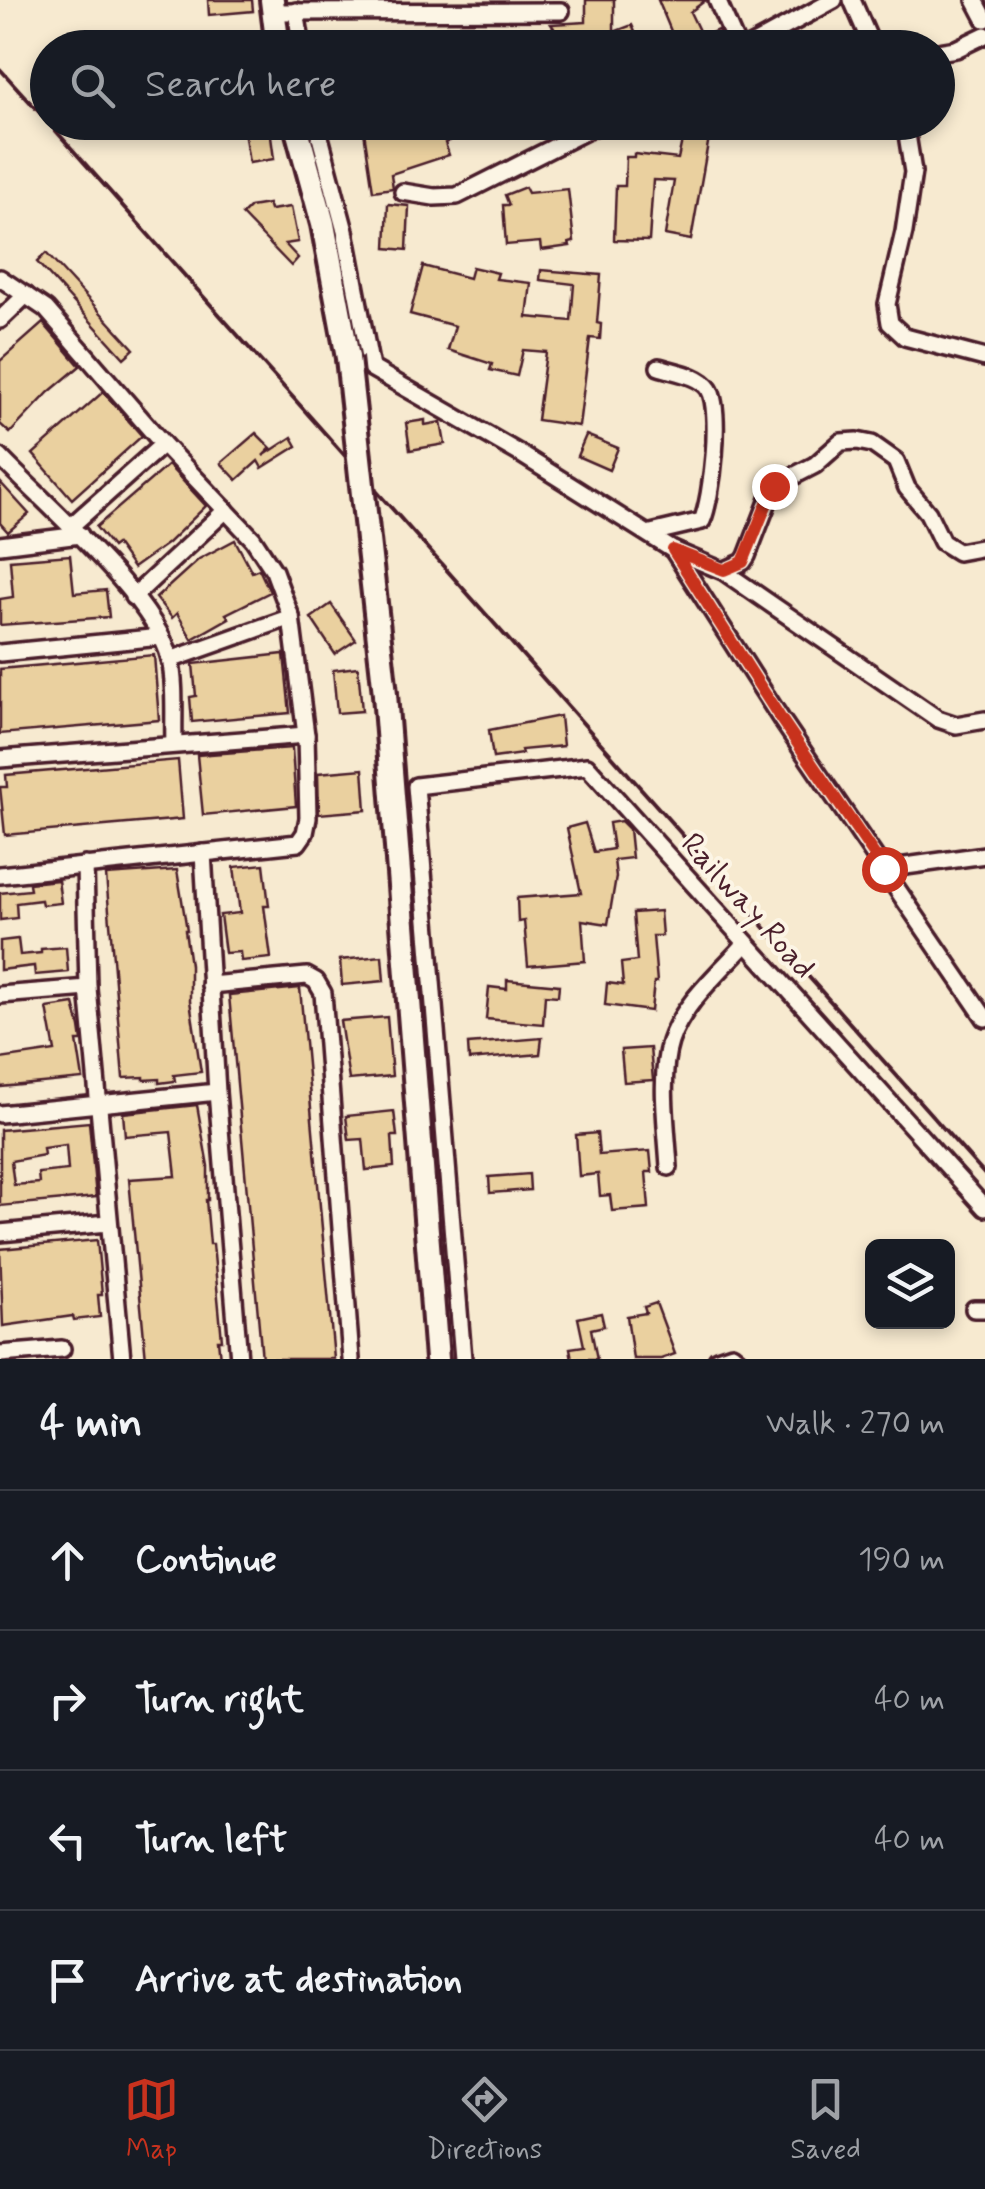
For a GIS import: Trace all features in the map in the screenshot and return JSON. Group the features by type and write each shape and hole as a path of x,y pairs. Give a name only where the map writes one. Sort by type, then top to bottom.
{"main road":[{"path":"300,140 323,224 348,358 385,694 437,1359"}],"street":[{"path":"717,0 730,30"},
{"path":"779,30 834,0"},
{"path":"852,0 864,30"},
{"path":"975,0 985,19"},
{"path":"292,30 280,8 477,5 561,11"},
{"path":"955,49 985,35"},
{"path":"321,140 345,230 371,368 651,533 673,550 724,570 938,720 956,725 985,720"},
{"path":"404,192 457,196 568,140"},
{"path":"907,140 913,172 904,232 886,304 890,323 904,336 985,358"},
{"path":"0,278 46,309 253,540 274,571 291,618 306,735 308,818 298,843 0,875"},
{"path":"0,320 26,295"},
{"path":"651,533 702,521 717,422 709,388 700,380 659,367"},
{"path":"724,570 743,562 747,556 774,486 815,465 841,442 872,444 896,461 907,488 928,513 942,542 958,552 985,547"},
{"path":"0,545 76,530 163,444"},
{"path":"0,458 76,530 161,637 170,660 174,744"},
{"path":"133,597 226,510"},
{"path":"673,550 781,719 884,869 977,994 985,1018"},
{"path":"170,660 291,618"},
{"path":"0,653 161,637"},
{"path":"0,760 306,735"},
{"name":"Railway Road","path":"463,1359 416,786 587,766 985,1208"},
{"path":"204,853 210,985 240,1359"},
{"path":"884,869 985,854"},
{"path":"85,865 88,988 122,1359"},
{"path":"669,1166 665,1092 670,1042 690,1006 746,943"},
{"path":"210,985 307,976 316,981 322,992 351,1359"},
{"path":"0,995 88,988"},
{"path":"0,1114 218,1092"},
{"path":"0,1233 108,1224"},
{"path":"0,1354 62,1350"},
{"path":"717,1359 732,1354 738,1359"}],"building":[{"path":"208,0 252,0 253,11 209,15"},
{"path":"586,0 614,0 614,30 555,30 551,24 586,22"},
{"path":"658,0 706,0 690,12 699,30 670,30"},
{"path":"245,140 271,140 274,159 249,163"},
{"path":"365,140 451,140 445,143 449,155 391,174 393,188 373,191"},
{"path":"682,140 709,140 691,240 665,235 674,181 653,180 649,241 614,240 616,186 625,186 626,157 634,154 678,159"},
{"path":"525,187 528,193 568,189 574,242 570,246 541,250 540,242 506,245 503,205 509,205 505,195"},
{"path":"268,204 270,210 291,207 298,242 285,244 298,258 291,266 242,215 250,207"},
{"path":"388,204 409,206 407,250 386,248"},
{"path":"46,253 134,349 124,358 37,262"},
{"path":"423,266 469,278 472,267 498,273 496,279 531,283 527,317 571,321 574,284 540,280 541,270 601,275 597,323 601,324 600,339 590,338 579,426 537,420 546,352 523,350 517,376 490,370 492,364 448,350 455,326 410,314"},
{"path":"43,323 80,366 10,433 0,424 0,361"},
{"path":"103,392 142,436 72,499 33,454"},
{"path":"425,420 425,425 441,422 445,444 410,450 406,423"},
{"path":"256,433 271,448 263,456 292,437 297,446 262,468 258,461 237,480 221,463"},
{"path":"586,435 618,448 609,470 577,456"},
{"path":"168,465 206,506 168,543 133,568 116,544 112,547 96,527"},
{"path":"0,482 29,514 8,532 0,523"},
{"path":"235,540 252,572 259,569 270,592 226,614 229,618 192,639 177,613 172,618 156,598 199,559"},
{"path":"70,555 74,593 106,590 109,617 0,625 0,599 13,597 10,560"},
{"path":"331,604 356,640 335,654 311,618"},
{"path":"284,654 290,713 192,722 190,697 196,696 193,664"},
{"path":"154,655 159,720 0,734 0,669"},
{"path":"358,667 362,711 337,713 333,670"},
{"path":"560,716 563,746 521,750 522,754 493,758 489,730"},
{"path":"292,748 296,806 203,815 197,755"},
{"path":"178,760 183,819 5,835 0,787 7,787 6,775"},
{"path":"363,769 366,810 319,814 318,773"},
{"path":"621,821 629,829 632,858 614,860 616,877 608,924 582,920 585,961 528,966 524,921 518,922 517,898 581,893 567,828 585,823 594,852 613,849 609,823"},
{"path":"264,864 269,906 264,906 271,958 241,961 240,952 225,953 220,915 240,913 234,867"},
{"path":"177,870 201,1072 174,1075 175,1081 159,1083 159,1079 123,1078 106,875"},
{"path":"58,880 61,903 16,903 17,918 0,920 0,893 30,890 29,883"},
{"path":"660,911 662,936 653,936 657,982 651,1011 605,1005 607,983 623,985 621,963 637,961 633,913"},
{"path":"18,939 20,955 66,947 68,972 35,975 34,966 0,970 0,941"},
{"path":"382,956 384,981 342,985 340,960"},
{"path":"507,980 559,985 558,996 545,995 543,1024 486,1019 489,987 507,989"},
{"path":"300,988 334,1359 262,1359 229,995"},
{"path":"74,1004 82,1041 77,1041 83,1079 0,1087 0,1059 55,1051 47,1008"},
{"path":"387,1017 392,1076 349,1080 340,1021"},
{"path":"542,1038 540,1054 469,1060 468,1044"},
{"path":"650,1048 653,1080 624,1082 621,1050"},
{"path":"197,1105 208,1166 206,1200 222,1340 218,1340 220,1359 146,1359 129,1179 176,1176 171,1132 125,1136 123,1113"},
{"path":"394,1111 394,1167 366,1170 363,1139 349,1140 346,1116"},
{"path":"89,1122 96,1197 0,1206 0,1130","holes":["66,1145 68,1170 38,1173 39,1183 14,1185 11,1161 44,1155 43,1148"]},
{"path":"597,1133 599,1155 650,1151 652,1172 646,1172 649,1208 612,1211 610,1195 600,1196 598,1174 579,1176 576,1135"},
{"path":"529,1174 530,1190 490,1193 489,1177"},
{"path":"97,1240 100,1317 74,1320 73,1316 3,1326 0,1249"},
{"path":"656,1303 675,1354 661,1359 633,1359 627,1316 646,1313 644,1307"},
{"path":"601,1313 604,1326 591,1329 597,1359 572,1359 570,1348 584,1346 578,1318"}],"railway":[{"path":"0,69 30,102"},
{"path":"64,140 985,1175"}],"route":[{"path":"774,486 743,562 724,570 673,550 781,719 884,869"}]}
